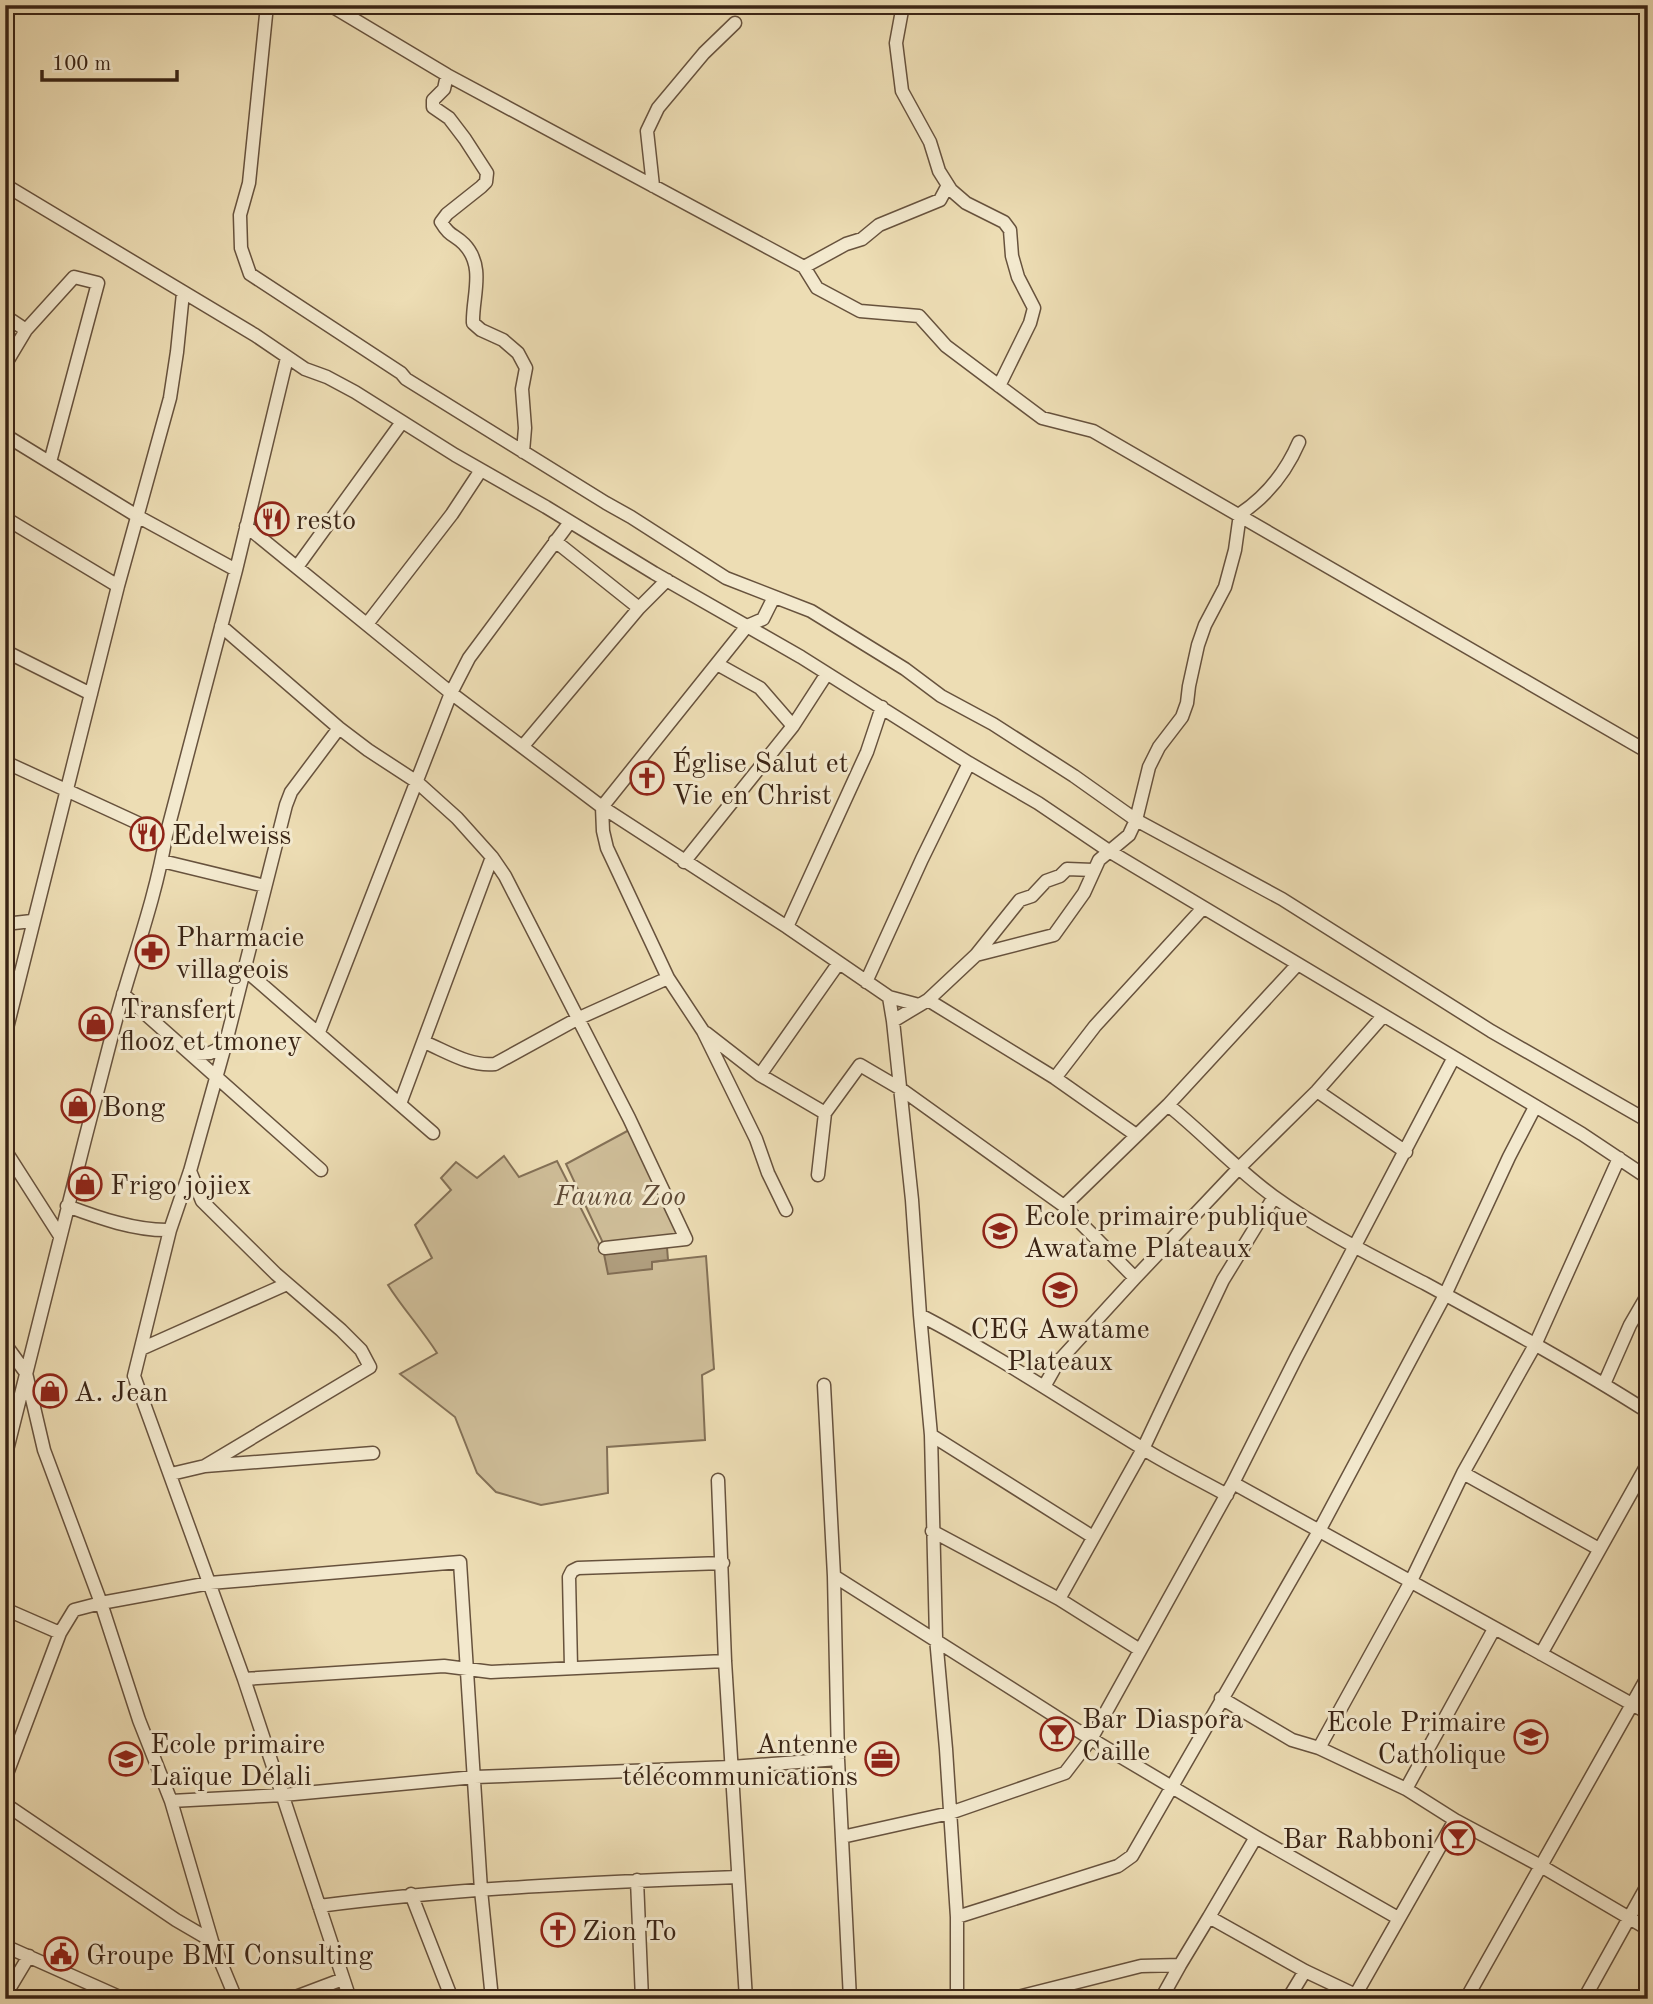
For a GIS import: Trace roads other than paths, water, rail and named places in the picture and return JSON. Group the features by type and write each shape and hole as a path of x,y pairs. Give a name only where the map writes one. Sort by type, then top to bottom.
{"street":[{"path":"267,5 249,183 240,215 241,248 250,274 401,373 406,379 726,578 811,611 905,669 941,696 993,723 1136,820 1301,910 1491,1031 1648,1121"},
{"path":"330,5 447,75 804,267 817,289 860,311 919,316 946,346 1042,418 1093,431 1648,752"},
{"path":"903,5 896,43 902,91 930,142 939,171 948,184 967,203 1004,222 1010,230 1012,256 1018,277 1034,307 1030,323 999,386"},
{"path":"653,186 647,131 658,108 704,53 735,23"},
{"path":"447,75 444,89 433,100 433,107 449,118 457,128 486,173 486,182 446,214 441,222 449,234 464,244 474,260 477,274 472,309 473,323 481,330 503,340 518,353 526,368 522,388 525,428 523,452"},
{"path":"804,267 846,244 862,239 879,225 940,200 948,184"},
{"path":"5,185 255,335 287,358 355,393 801,657 969,764 1038,803 1109,851 1648,1178"},
{"path":"5,365 25,331 74,277 98,283 50,462"},
{"path":"5,1036 118,586 170,398 183,293"},
{"path":"5,316 25,327 25,331"},
{"path":"5,1458 10,1418 26,1373 123,994 162,861 166,836 236,570 287,358"},
{"path":"297,566 402,422"},
{"path":"5,435 137,516 236,570"},
{"path":"976,955 1054,934 1084,893 1093,870 1109,851 1129,835 1136,820 1149,767 1159,747 1182,717 1187,703 1198,645 1225,587 1235,550 1240,514 1258,502 1283,474 1299,442"},
{"path":"367,624 452,514 481,470"},
{"path":"5,519 118,586"},
{"path":"319,1032 452,693 469,658 570,522"},
{"path":"246,526 452,693 602,807 787,927 888,997 924,1002 1055,1078 1136,1135"},
{"path":"555,541 639,608"},
{"path":"523,747 639,608 667,580"},
{"path":"774,597 763,618 747,626 602,807 607,848 668,978 703,1031 756,1139 768,1173 786,1210"},
{"path":"221,626 339,728 418,782 457,818 492,857 517,896 629,1118 686,1239 605,1248"},
{"path":"5,650 91,694"},
{"path":"717,663 760,688 793,726"},
{"path":"684,862 793,726 826,675"},
{"path":"787,927 867,752 882,707"},
{"path":"339,728 291,792 225,1045 190,1171 170,1230 134,1376 244,1679 349,1999"},
{"path":"5,762 166,836"},
{"path":"866,982 969,764"},
{"path":"400,1104 492,857"},
{"path":"162,861 265,886"},
{"path":"893,1021 924,1002 976,955 1020,900 1032,896 1046,881 1060,876 1067,869 1093,870"},
{"path":"1055,1078 1095,1026 1203,908"},
{"path":"5,924 33,921"},
{"path":"760,1075 838,964"},
{"path":"1063,1206 1168,1105 1297,965"},
{"path":"244,969 433,1133"},
{"path":"424,1042 471,1062 495,1064 577,1019 668,978"},
{"path":"123,994 321,1170"},
{"path":"888,997 893,1021 912,1200 931,1435 936,1639 957,1917 957,1999"},
{"path":"1045,1385 1058,1362 1238,1169 1317,1091 1383,1016"},
{"path":"703,1031 760,1075 825,1113"},
{"path":"191,1054 210,1053 225,1045"},
{"path":"842,1838 950,1814 1065,1773 1073,1765 1091,1739 1230,1489 1452,1059"},
{"path":"818,1175 825,1113 860,1065 901,1090 1063,1206 1135,1278"},
{"path":"1317,1091 1406,1152"},
{"path":"1168,1105 1202,1133 1238,1169 1274,1197 1354,1246 1535,1345 1648,1412"},
{"path":"957,1917 1118,1866 1132,1856 1319,1531 1445,1295 1535,1107"},
{"path":"5,1150 60,1236"},
{"path":"1319,1748 1410,1583 1463,1473 1535,1345 1619,1158"},
{"path":"190,1171 202,1201 287,1284 348,1337 361,1350 370,1367 205,1466"},
{"path":"1059,1599 1143,1449 1223,1280 1274,1197"},
{"path":"67,1206 90,1215 153,1230 170,1230"},
{"path":"141,1349 287,1284"},
{"path":"1604,1384 1630,1325 1648,1294"},
{"path":"920,1315 969,1340 1045,1385 1143,1449 1319,1531 1648,1713"},
{"path":"5,1343 26,1373 44,1450 102,1603 139,1720 171,1801 212,1941 236,1999"},
{"path":"824,1384 850,1999"},
{"path":"931,1435 1093,1537"},
{"path":"171,1474 205,1466 373,1453"},
{"path":"1541,1654 1648,1464"},
{"path":"1463,1473 1600,1549"},
{"path":"718,1480 725,1661 746,1999"},
{"path":"932,1531 1059,1599 1140,1650"},
{"path":"5,1779 60,1633 74,1611 102,1603 210,1583 460,1562 481,1890 492,1999"},
{"path":"571,1667 569,1577 572,1571 578,1568 723,1563"},
{"path":"834,1576 1091,1739 1398,1918"},
{"path":"5,1609 60,1633"},
{"path":"1406,1789 1494,1629"},
{"path":"244,1679 444,1666 491,1672 725,1661"},
{"path":"1466,1999 1648,1676"},
{"path":"1221,1698 1292,1740 1319,1748 1406,1789 1455,1820 1541,1866 1648,1930"},
{"path":"171,1801 283,1795 475,1777 732,1767 838,1759"},
{"path":"5,1804 176,1920 212,1941"},
{"path":"1209,1917 1305,1971 1360,1997 1398,1918 1455,1820"},
{"path":"1161,1999 1256,1837"},
{"path":"319,1906 481,1890 637,1880 738,1877"},
{"path":"627,1999 642,1997 637,1880"},
{"path":"1584,1999 1648,1884"},
{"path":"411,1895 453,1999"},
{"path":"5,1946 124,1999"},
{"path":"5,1996 29,1956"},
{"path":"1010,1999 1142,1966 1180,1965"},
{"path":"1288,1999 1305,1971"},
{"path":"290,1999 343,1979"}],"place":[{"name":"resto","path":"272,519"},
{"name":"Église Salut et Vie en Christ","path":"647,778"},
{"name":"Edelweiss","path":"147,834"},
{"name":"Pharmacie villageois","path":"152,952"},
{"name":"Transfert flooz et tmoney","path":"96,1024"},
{"name":"Bong","path":"78,1106"},
{"name":"Frigo jojiex","path":"85,1184"},
{"name":"Ecole primaire publique Awatame Plateaux","path":"1000,1231"},
{"name":"CEG Awatame Plateaux","path":"1060,1290"},
{"name":"A. Jean","path":"50,1391"},
{"name":"Bar Diaspora Caille","path":"1057,1734"},
{"name":"Ecole Primaire Catholique","path":"1531,1737"},
{"name":"Ecole primaire Laïque Délali","path":"126,1759"},
{"name":"Antenne télécommunications","path":"882,1759"},
{"name":"Bar Rabboni","path":"1458,1838"},
{"name":"Zion To","path":"558,1930"},
{"name":"Groupe BMI Consulting","path":"61,1954"}],"park label":[{"name":"Fauna Zoo","path":"620,1195"}]}
